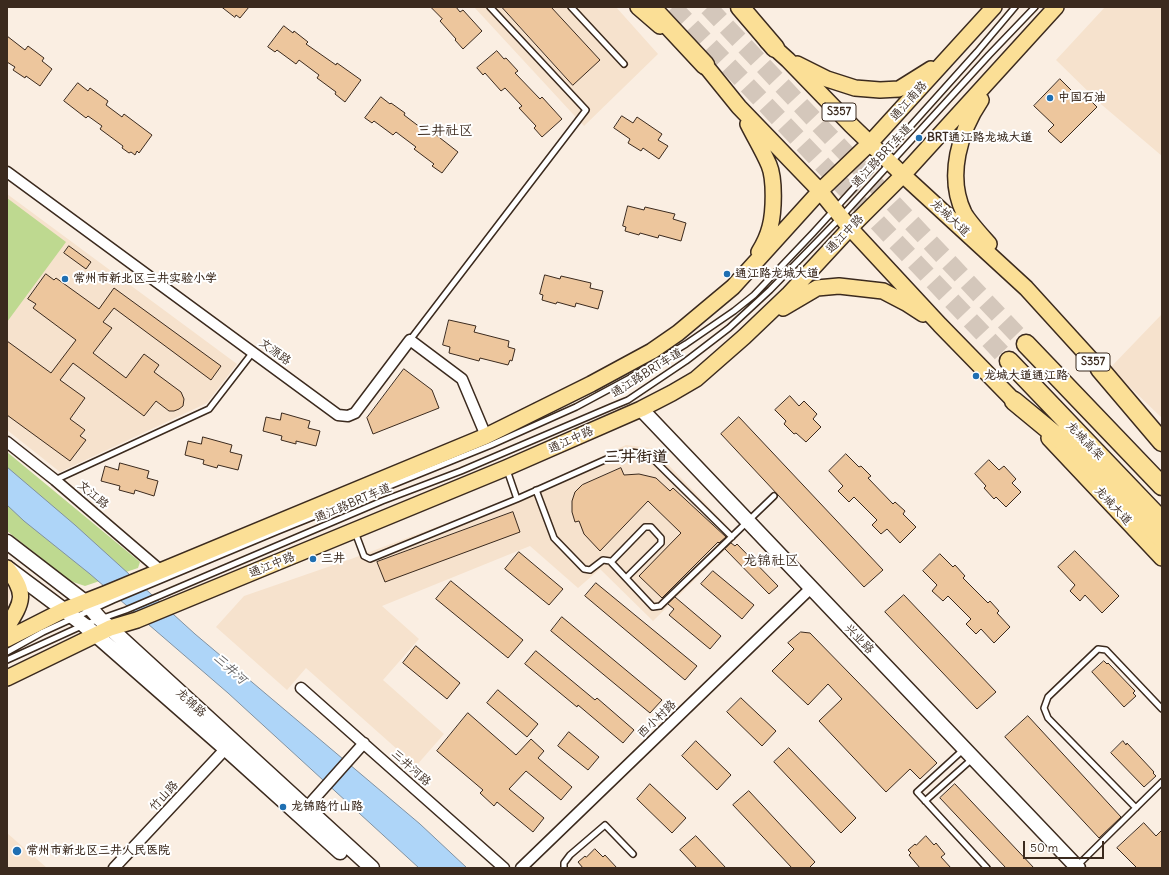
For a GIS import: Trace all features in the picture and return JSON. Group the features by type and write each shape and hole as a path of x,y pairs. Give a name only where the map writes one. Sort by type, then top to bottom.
{"highway":[{"path":"651,7 705,65"},
{"path":"740,7 775,48"},
{"name":"龙城高架","path":"1026,344 1162,486"},
{"name":"龙城高架","path":"1009,361 1162,521"},
{"path":"1100,369 1162,442"},
{"path":"1014,401 1078,453 1162,539"}],"main road":[{"path":"638,7 705,65"},
{"path":"661,7 738,108 770,166 773,184 773,204 770,227 764,244 747,272"},
{"name":"龙城大道","path":"734,7 903,175 1026,288 1100,369 1162,433"},
{"path":"747,7 775,48"},
{"name":"通江南路","path":"820,191 870,143 994,7"},
{"path":"903,175 1056,7"},
{"path":"788,60 827,79 854,88 880,90 899,89 930,70 966,38"},
{"path":"1005,63 971,114 962,136 956,165 956,189 964,213 1026,288"},
{"name":"龙城大道","path":"738,108 820,191 841,218 940,325 1162,558"},
{"name":"通江中路","path":"132,615 173,605 506,468 641,409 672,393 696,379 744,337 788,295 841,218 903,175"},
{"path":"7,678 96,635 97,615 109,597 146,581 160,570 486,436 591,384 652,351 678,333 733,287 820,191"},
{"path":"744,337 784,308 818,288 832,287 883,291 906,303 940,325"},
{"name":"兴业路","path":"641,409 1077,867"},
{"name":"龙锦路","path":"7,542 97,615 229,745 358,868"},
{"path":"7,568 16,580 20,591 20,603 9,634"},
{"name":"龙锦路","path":"7,568 96,635 306,808 372,868"},
{"path":"9,634 74,617 97,615 132,615"}],"street":[{"name":"文源路","path":"7,172 338,415 348,416 355,413 410,340"},
{"path":"410,340 462,379 486,436"},
{"name":"文江路","path":"7,442 160,570"},
{"name":"西小村路","path":"521,868 811,588"},
{"name":"三井河路","path":"301,688 504,868"},
{"path":"306,808 364,743"},
{"name":"竹山路","path":"114,868 229,745"}],"lane":[{"path":"410,340 586,110 490,7"},
{"path":"571,7 624,64"},
{"name":"通江路BRT车道","path":"132,615 160,595 382,501 461,471 628,400 686,361 729,328 770,290 841,218 887,158 1015,7"},
{"name":"通江路BRT车道","path":"146,581 286,528 491,445 576,407 630,378 686,344 734,311 754,295 813,233 841,218 887,158 1036,7"},
{"path":"54,480 209,409 253,352"},
{"path":"355,530 364,556 370,559 517,499 618,454 631,452 644,454 655,461 732,537"},
{"path":"506,468 517,499"},
{"path":"536,490 554,538 584,569 590,570 603,560 610,561 653,607 660,606 774,496"},
{"path":"611,562 645,527 650,527 661,538 661,543 626,578"},
{"path":"7,652 74,617 97,615"},
{"path":"7,660 74,617"},
{"path":"1136,808 1048,718 1044,708 1048,697 1098,649 1106,650 1162,709"},
{"path":"968,753 917,792 987,868"},
{"path":"925,801 968,753"},
{"path":"1077,867 1162,782"},
{"path":"564,868 564,863 570,855 605,825 633,854"}],"shaded area":[{"path":"474,7 616,7 658,54 584,126"},
{"path":"1105,7 1162,7 1162,156 1102,105 1056,60"},
{"name":"常州市新北区三井实验小学","path":"7,194 237,364 207,403 60,472 7,430"},
{"path":"1162,314 1162,418 1110,368"},
{"path":"626,445 652,448 738,537 653,621 600,569 578,588 530,546 382,606 419,639 383,680 444,734 416,766 306,668 287,690 216,627 244,596 351,559 511,499"},
{"path":"7,581 11,590 7,611"},
{"name":"常州市新北区三井人民医院","path":"7,833 47,868 7,868"}],"green space":[{"path":"7,198 66,242 7,322"},
{"path":"7,452 140,562 138,568 85,586 70,581 7,531"}],"water":[{"name":"三井河","path":"7,467 75,525 195,634 420,824 467,868 419,868 228,693 90,574 24,521 7,505"}],"building":[{"path":"222,7 249,7 240,18 236,15 235,17"},
{"path":"431,7 456,7 460,12 463,10 482,31 463,49 440,21 442,19"},
{"path":"502,7 551,7 600,60 573,85"},
{"path":"284,26 293,33 294,31 308,42 306,44 361,80 345,102 335,94 336,92 317,78 319,75 299,60 296,64 277,50 275,52 268,47"},
{"path":"7,36 25,50 28,46 44,58 42,61 52,69 40,86 26,76 25,78 13,70 15,67 7,62"},
{"path":"497,51 518,71 515,73 540,99 542,97 562,119 542,137 534,128 536,126 519,108 522,106 505,88 501,91 485,73 483,75 477,68"},
{"path":"1060,79 1078,97 1082,92 1097,107 1061,143 1048,131 1054,125 1034,106"},
{"path":"78,83 88,91 90,88 108,101 106,105 122,117 124,114 152,135 139,153 137,151 135,155 131,152 129,153 122,148 123,146 100,129 102,126 88,116 86,118 64,101"},
{"path":"381,97 405,113 404,115 433,137 435,134 458,152 442,173 432,166 434,164 414,149 416,147 396,132 393,135 374,121 372,123 365,118"},
{"path":"622,116 633,123 637,117 662,134 658,140 668,146 659,159 643,148 641,151 628,143 630,139 614,128"},
{"path":"628,206 644,210 645,207 675,214 673,219 686,223 681,241 659,235 658,238 625,231 626,227 623,226"},
{"path":"69,246 91,262 86,269 64,253"},
{"path":"46,274 54,280 56,278 99,309 114,288 221,366 211,380 114,308 103,322 112,328 93,353 126,378 144,354 159,365 154,372 181,392 184,399 183,406 174,411 169,411 156,401 144,416 73,363 60,380 85,398 70,419 85,430 80,436 86,440 70,461 7,415 7,341 51,373 76,340 33,308 36,304 28,299"},
{"path":"545,275 560,279 561,276 591,283 590,288 603,291 598,309 576,303 575,307 542,300 543,295 540,294"},
{"path":"449,320 476,326 474,332 509,341 508,347 515,349 512,361 510,360 508,365 480,358 479,361 449,353 450,347 443,345"},
{"path":"404,369 432,390 439,408 373,434 367,418"},
{"path":"790,396 799,406 804,401 817,414 813,419 821,427 806,442 796,433 794,434 784,424 786,421 775,410"},
{"path":"282,413 310,421 308,428 320,431 316,446 296,441 296,444 281,440 282,436 263,431 266,417 280,420"},
{"path":"739,417 883,570 864,587 721,434"},
{"path":"203,437 232,445 230,452 242,455 238,470 218,465 217,468 203,464 204,460 185,455 188,441 201,444"},
{"path":"846,454 871,476 868,478 893,504 895,502 905,511 903,514 916,527 900,543 887,529 881,534 872,525 877,520 854,497 849,502 838,491 843,486 829,471"},
{"path":"989,460 999,470 1004,466 1016,479 1012,483 1021,492 1006,507 996,497 994,499 984,488 986,486 975,474"},
{"path":"120,463 149,471 147,478 158,481 154,496 135,490 134,494 119,490 120,486 101,481 105,466 118,470"},
{"path":"621,468 624,475 639,474 656,478 670,491 673,488 726,537 719,543 718,542 662,598 639,576 681,533 648,501 600,551 584,534 579,521 575,522 572,512 572,501 575,492 582,485"},
{"path":"513,512 520,532 385,582 377,562"},
{"path":"731,543 735,546 737,544 778,586 769,594 725,549"},
{"path":"1075,551 1119,596 1102,613 1085,595 1080,601 1070,591 1075,585 1058,567"},
{"path":"519,552 563,589 549,605 505,569"},
{"path":"940,554 953,567 955,565 965,576 963,578 988,603 990,601 999,611 997,613 1010,627 994,643 981,629 976,634 966,624 971,619 948,596 943,601 932,591 937,585 923,571"},
{"path":"713,571 754,605 742,619 701,584"},
{"path":"451,581 523,640 508,658 436,599"},
{"path":"596,583 697,666 685,680 585,596"},
{"path":"904,595 996,692 977,709 885,612"},
{"path":"675,597 721,636 710,649 669,615 674,609 668,604"},
{"path":"562,617 662,700 650,713 551,631"},
{"path":"801,632 810,633 937,763 920,779 910,769 886,792 819,721 842,699 828,684 808,705 772,671 794,649 788,643"},
{"path":"416,646 460,683 447,699 403,663"},
{"path":"536,651 595,700 597,698 634,730 623,743 578,705 577,707 525,664"},
{"path":"1104,661 1107,664 1108,663 1135,691 1133,693 1136,696 1124,707 1092,672"},
{"path":"498,690 538,724 527,737 487,703"},
{"path":"741,698 776,731 762,746 727,712"},
{"path":"468,713 516,755 531,739 544,751 538,758 572,787 561,800 526,771 509,789 544,818 533,832 497,802 494,806 480,793 483,790 437,751"},
{"path":"1028,716 1121,817 1099,838 1005,737"},
{"path":"569,732 599,757 588,770 558,746"},
{"path":"696,741 731,775 717,790 682,756"},
{"path":"1123,741 1126,745 1127,743 1156,776 1144,787 1111,753"},
{"path":"789,748 856,818 841,833 774,762"},
{"path":"650,784 686,818 672,833 637,799"},
{"path":"955,784 1034,868 1006,868 940,798"},
{"path":"749,791 815,862 809,868 792,868 733,805"},
{"path":"1144,823 1156,836 1162,830 1162,868 1137,868 1117,848"},
{"path":"696,836 726,868 697,868 680,850"},
{"path":"926,836 934,845 936,843 945,854 941,857 951,868 920,868 909,855 911,853 908,850"},
{"path":"595,849 603,857 605,855 617,868 583,868 578,862"}],"tunnel":[{"path":"673,7 1009,361"},
{"path":"708,7 1026,344"}],"place":[{"name":"中国石油","path":"1050,98"},
{"name":"BRT通江路龙城大道","path":"919,138"},
{"name":"通江路龙城大道","path":"727,274"},
{"name":"常州市新北区三井实验小学","path":"65,279"},
{"name":"龙城大道通江路","path":"976,376"},
{"name":"三井","path":"313,559"},
{"name":"龙锦路竹山路","path":"283,807"},
{"name":"常州市新北区三井人民医院","path":"17,851"}],"district":[{"name":"三井社区","path":"445,131"},
{"name":"三井街道","path":"636,457"},
{"name":"龙锦社区","path":"771,561"}]}
